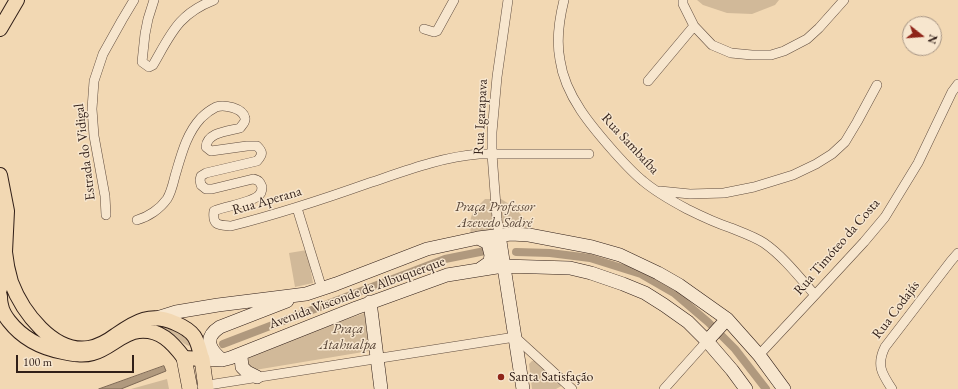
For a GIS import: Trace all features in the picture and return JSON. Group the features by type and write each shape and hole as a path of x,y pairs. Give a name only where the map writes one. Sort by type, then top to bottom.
{"highway":[{"path":"184,358 190,388"},
{"path":"202,359 206,387"}],"main road":[{"path":"0,29 16,0"},
{"path":"0,175 7,211 5,252 0,289"},
{"path":"499,235 523,389"},
{"name":"Avenida Visconde de Albuquerque","path":"156,318 176,312 218,305 306,294 427,249 499,235 529,235 592,247 620,255 658,273 727,319 759,355 784,389"},
{"path":"478,238 488,242 491,255 490,262 480,269 495,278 507,289"},
{"path":"0,296 1,305 5,316 15,329 26,339 37,345 52,350 79,355 92,354 103,350 121,338 139,330 153,331 166,337 184,358 202,359 194,335 181,325 169,320 156,318 142,320 108,341 90,348 81,349 64,344 52,338 41,328 23,306 11,282 7,269 5,252"},
{"name":"Avenida Visconde de Albuquerque","path":"202,359 222,360 230,358 341,313 447,275 503,266 570,268 591,272 623,284 645,293 664,305 688,322 707,341 746,389"},
{"path":"222,360 214,352 209,342 210,336 215,330 306,294"},
{"path":"370,302 381,389"},
{"path":"5,316 7,308 10,305 19,304 23,306"},
{"path":"707,341 727,319"},
{"path":"243,353 241,357 242,367 257,377"}],"street":[{"name":"Estrada do Vidigal","path":"106,215 105,196 94,136 92,109 94,81 103,54 134,0"},
{"path":"154,0 145,34 142,62 149,67 153,65 174,29 185,17 200,5 214,0"},
{"path":"424,29 434,32 437,31 454,0"},
{"name":"Rua Igarapava","path":"499,235 492,154 492,132 508,0"},
{"name":"Rua Sambaíba","path":"564,0 559,23 558,41 560,61 566,82 579,107 598,134 642,181 687,209 764,243 779,256 815,295"},
{"path":"683,0 683,4 694,26 712,44 731,54 752,55 771,55 784,51 807,39 844,0"},
{"path":"648,81 694,26"},
{"name":"Rua Timóteo da Costa","path":"759,355 864,242 885,217 918,163 952,92 958,84"},
{"path":"656,191 690,194 724,193 754,187 793,175 816,164 832,154 845,142 858,122 877,85"},
{"name":"Rua Aperana","path":"137,220 159,208 166,200 170,193 188,136 208,112 217,107 226,106 236,109 242,113 245,118 244,123 240,128 211,137 206,142 206,147 211,152 257,146 262,153 257,161 206,173 201,176 201,185 206,189 212,189 253,179 260,182 262,187 259,195 252,200 214,211 214,221 218,224 232,226 297,208 437,161 463,156 492,154 588,154"},
{"path":"297,208 322,289"},
{"name":"Rua Codajás","path":"892,389 881,369 881,354 951,260 958,254"},
{"path":"190,388 206,387 257,377 515,337 572,389"},
{"path":"664,389 707,341"}],"green space":[{"path":"697,0 779,0 775,5 752,14 727,13 703,5"},
{"name":"Praça Professor Azevedo Sodré","path":"485,199 501,199 514,207 531,226 471,235 470,223 472,215"},
{"path":"307,250 313,283 295,287 289,253"},
{"name":"Praça Atahualpa","path":"365,313 369,351 255,370 249,367 247,359 251,353"},
{"path":"149,323 173,327 189,340 189,346 170,333"},
{"path":"532,361 535,361 565,384 556,389 532,389 529,364"},
{"path":"167,379 169,389 131,389"}],"shaded area":[{"path":"164,366 166,371 121,389 99,389"}],"waterway":[{"path":"223,344 445,259 485,251"},
{"path":"516,252 550,253 590,258 641,274 674,293 708,322 735,349 766,389"}],"place":[{"name":"Santa Satisfação","path":"501,377"}]}
